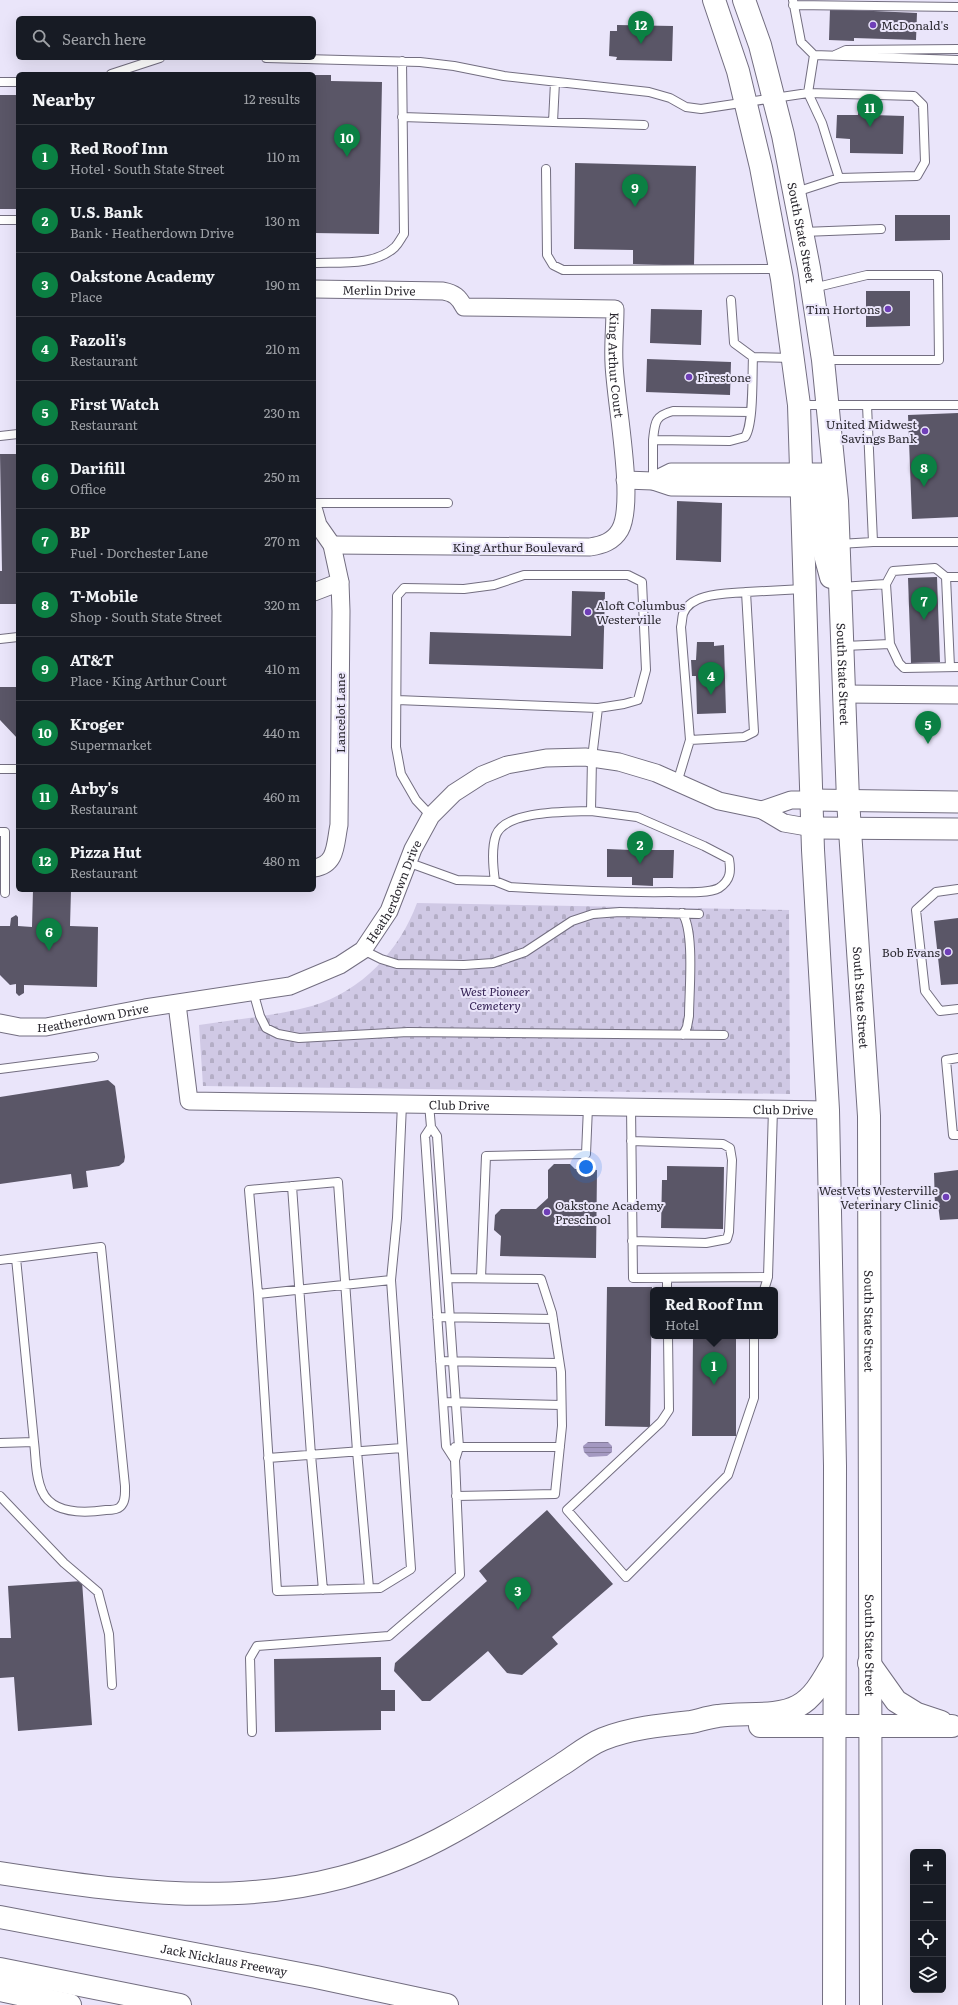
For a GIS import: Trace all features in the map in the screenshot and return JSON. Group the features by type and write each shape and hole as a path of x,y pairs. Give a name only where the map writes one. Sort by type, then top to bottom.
{"main road":[{"name":"South State Street","path":"714,0 732,52 761,167 788,319 798,404 818,482 838,544 849,827 869,1116 871,2005"},
{"path":"726,0 750,80 754,87 774,98"},
{"name":"South State Street","path":"744,0 760,45 774,98 795,192 822,354 827,404 803,589 813,828 828,1110 835,1466 834,2005"},
{"path":"746,103 753,107 761,120 782,211 799,309 822,354"},
{"path":"788,319 805,360 808,392 812,398 827,404"},
{"path":"818,482 821,540 828,569 840,596"},
{"path":"0,1873 135,1891 186,1894 258,1893 292,1888 354,1875 400,1858 453,1832 602,1740 645,1727 695,1721 717,1716 786,1712 809,1699 823,1681 834,1662"},
{"path":"870,1662 896,1701 917,1714 955,1727"},
{"path":"695,1721 717,1726 955,1727"},
{"name":"Jack Nicklaus Freeway","path":"0,1917 316,1977 447,2005"},
{"path":"0,1969 180,2005"},
{"path":"0,1990 70,2005"}],"street":[{"name":"Merlin Drive","path":"316,289 443,290"},
{"name":"King Arthur Court","path":"443,290 452,293 460,299 464,307 615,309 614,364 625,480"},
{"path":"625,480 653,481 671,472 818,482"},
{"name":"King Arthur Boulevard","path":"332,545 590,547 601,545 610,541 620,530 624,519 625,480"},
{"path":"316,522 332,545"},
{"name":"Lancelot Lane","path":"316,868 326,865 333,856 339,825 340,582 332,545"},
{"path":"316,591 340,582"},
{"path":"843,694 958,695"},
{"name":"Heatherdown Drive","path":"0,1023 20,1027 46,1027 290,986 321,974 363,950 389,911 407,862 431,816 454,793 482,775 507,765 546,758 592,758 619,762 656,773 719,801 762,810 784,823 813,828"},
{"path":"762,810 791,800 958,802"},
{"path":"813,828 849,827 958,829"},
{"name":"Club Drive","path":"177,1004 189,1101 828,1110"}],"lane":[{"path":"958,7 793,2 801,42 814,55 958,60"},
{"path":"834,56 846,50 958,49"},
{"path":"814,55 808,92 822,123 840,178"},
{"path":"316,59 402,61 454,66 504,76 650,92 670,98 686,107 701,109 808,92 914,96 923,105 925,162 917,176 840,178 795,192"},
{"path":"117,72 154,60"},
{"path":"316,263 347,262 377,258 395,246 404,234 402,61"},
{"path":"0,82 16,82"},
{"path":"553,122 555,82"},
{"path":"402,117 644,125"},
{"path":"546,168 547,255 553,265 563,270 780,270"},
{"path":"0,220 16,220"},
{"path":"802,232 881,229"},
{"path":"812,288 867,275 938,275 938,360 822,354"},
{"path":"731,300 734,343 753,357 793,358"},
{"path":"653,440 739,440 745,437 748,432 750,412 753,357"},
{"path":"798,404 958,405"},
{"path":"867,405 873,542"},
{"path":"653,481 653,440 655,424 659,416 673,411 750,412"},
{"path":"0,436 16,434"},
{"path":"316,503 448,503"},
{"path":"838,544 873,542 958,542"},
{"path":"946,577 954,667 904,668 899,664 890,644 886,584 893,571 935,568 946,577 958,577"},
{"path":"397,700 598,708 638,700 646,670 642,582 628,575 524,575 494,585 464,589 404,588 397,596 396,747 401,774 416,800 431,816"},
{"path":"840,596 886,584"},
{"path":"677,782 690,740 681,627 683,613 691,603 705,596 803,589"},
{"path":"690,740 744,737 754,732 746,592"},
{"path":"0,639 16,637"},
{"path":"841,646 890,644"},
{"path":"591,811 592,758 598,708"},
{"path":"0,769 16,769"},
{"path":"407,862 457,880 495,881 510,887 617,892 698,892 718,888 727,880 731,872 729,859 704,846 637,817 591,811 529,815 508,823 496,834 493,859 495,881"},
{"path":"0,832 5,832 4,893"},
{"path":"958,889 936,892 916,910 925,991 940,1011 958,1008"},
{"path":"363,950 381,959 397,964 464,965 493,963 524,952 572,921 593,914 620,912 699,914"},
{"path":"682,913 689,927 690,942 689,1016 683,1035"},
{"path":"254,991 260,1016 266,1028 278,1034 299,1038 408,1032 724,1035"},
{"path":"0,1069 94,1057"},
{"path":"958,1058 946,1060 953,1135 958,1135"},
{"path":"369,1588 357,1451 338,1182 249,1190 258,1294 277,1591 380,1588 411,1569 391,1280 398,1218 402,1104"},
{"path":"429,1104 431,1127 437,1136 460,1447 454,1460"},
{"path":"481,1278 486,1156 586,1154 588,1106"},
{"path":"631,1107 633,1278 768,1277"},
{"path":"765,1287 768,1277 773,1110"},
{"path":"252,1732 250,1658 257,1646 389,1636 460,1575 454,1460 446,1446 425,1136 431,1127"},
{"path":"631,1140 722,1144 730,1148 732,1160 729,1232 727,1239 706,1243 632,1241"},
{"path":"292,1186 311,1455 323,1590"},
{"path":"0,1260 101,1247 125,1486 125,1497 122,1506 118,1509 88,1512 72,1511 49,1500 42,1491 34,1442 16,1258"},
{"path":"447,1278 541,1279 553,1319 559,1363 561,1405 560,1447 555,1494 456,1496"},
{"path":"667,1278 667,1287"},
{"path":"258,1294 391,1280"},
{"path":"437,1317 553,1319"},
{"path":"668,1339 669,1410 661,1422 567,1510 626,1577 728,1474 754,1398 754,1339"},
{"path":"440,1361 559,1363"},
{"path":"443,1402 561,1405"},
{"path":"0,1443 34,1442"},
{"path":"446,1446 560,1447"},
{"path":"268,1458 402,1448"},
{"path":"0,1496 64,1563 98,1592 109,1634 112,1685"}],"green space":[{"name":"West Pioneer Cemetery","path":"417,903 789,910 790,1094 203,1086 199,1025 270,1015 312,1006 347,991 362,980 389,953 410,920"}],"shaded area":[{"path":"588,1442 608,1442 612,1446 612,1452 607,1456 589,1457 584,1452 583,1446"}],"building":[{"name":"McDonald's","path":"830,9 917,13 916,40 854,38 854,41 829,40"},
{"path":"617,25 673,26 672,61 616,60 617,57 609,56 610,31 617,31"},
{"path":"316,75 331,75 331,81 382,82 379,234 316,233"},
{"path":"0,95 16,95 16,209 0,209"},
{"path":"859,102 873,102 873,115 904,116 903,154 850,153 850,139 836,138 837,115 858,115"},
{"path":"575,163 696,166 694,266 633,264 633,250 574,249"},
{"path":"895,215 950,215 950,240 895,241"},
{"name":"Tim Hortons","path":"866,291 910,291 910,326 866,327"},
{"path":"651,309 702,310 701,345 650,343"},
{"name":"Firestone","path":"647,359 731,362 730,395 646,392"},
{"path":"958,413 958,517 912,519 908,415"},
{"path":"0,454 16,454 16,604 0,604 0,571 2,571"},
{"path":"677,501 722,503 721,562 676,560"},
{"path":"937,577 940,662 911,663 908,578"},
{"name":"Aloft Columbus Westerville","path":"572,591 605,592 603,669 429,664 430,632 571,636"},
{"path":"697,642 714,642 714,646 724,645 726,713 697,714 696,676 692,676 691,660 696,660"},
{"path":"0,687 16,687 16,737 0,720"},
{"path":"631,846 649,846 649,850 674,850 673,878 653,878 653,886 632,885 632,877 607,877 607,849 631,850"},
{"path":"33,892 71,892 70,926 98,927 97,987 24,985 24,993 19,996 16,993 16,984 10,985 0,975 0,926 10,926 11,918 16,915 18,917 18,926 32,927"},
{"name":"Bob Evans","path":"958,918 958,984 941,985 934,921"},
{"path":"108,1080 115,1086 125,1157 124,1162 119,1166 86,1171 88,1187 73,1189 71,1174 0,1184 0,1097"},
{"name":"Oakstone Academy Preschool","path":"554,1164 570,1164 575,1169 597,1170 596,1258 500,1256 501,1236 494,1230 495,1215 501,1209 536,1209 548,1198 548,1170"},
{"path":"667,1166 724,1167 723,1229 661,1228 662,1180 667,1180"},
{"name":"WestVets Westerville Veterinary Clinic","path":"958,1170 958,1219 940,1220 938,1205 935,1206 934,1173"},
{"path":"607,1287 650,1287 650,1339 651,1339 650,1427 605,1426"},
{"path":"693,1339 736,1339 736,1436 692,1436"},
{"path":"547,1510 613,1584 552,1637 558,1644 522,1675 507,1673 488,1651 430,1701 422,1701 394,1671 395,1663 487,1581 479,1571"},
{"path":"82,1581 92,1725 18,1731 14,1677 0,1678 0,1638 11,1638 8,1586"},
{"path":"381,1657 381,1690 395,1690 395,1711 381,1711 381,1730 275,1732 274,1659"}],"place":[{"name":"McDonald's","path":"873,25"},
{"name":"Pizza Hut","path":"641,44"},
{"name":"Arby's","path":"870,127"},
{"name":"Kroger","path":"347,157"},
{"name":"AT&T","path":"635,207"},
{"name":"Tim Hortons","path":"888,309"},
{"name":"Firestone","path":"689,377"},
{"name":"United Midwest Savings Bank","path":"925,431"},
{"name":"T-Mobile","path":"924,487"},
{"name":"Aloft Columbus Westerville","path":"588,612"},
{"name":"BP","path":"924,620"},
{"name":"Fazoli's","path":"711,695"},
{"name":"First Watch","path":"928,744"},
{"name":"U.S. Bank","path":"640,864"},
{"name":"Darifill","path":"49,951"},
{"name":"Bob Evans","path":"948,952"},
{"name":"WestVets Westerville Veterinary Clinic","path":"946,1197"},
{"name":"Oakstone Academy Preschool","path":"547,1212"},
{"name":"Red Roof Inn","path":"714,1385"},
{"name":"Oakstone Academy","path":"518,1610"}]}
